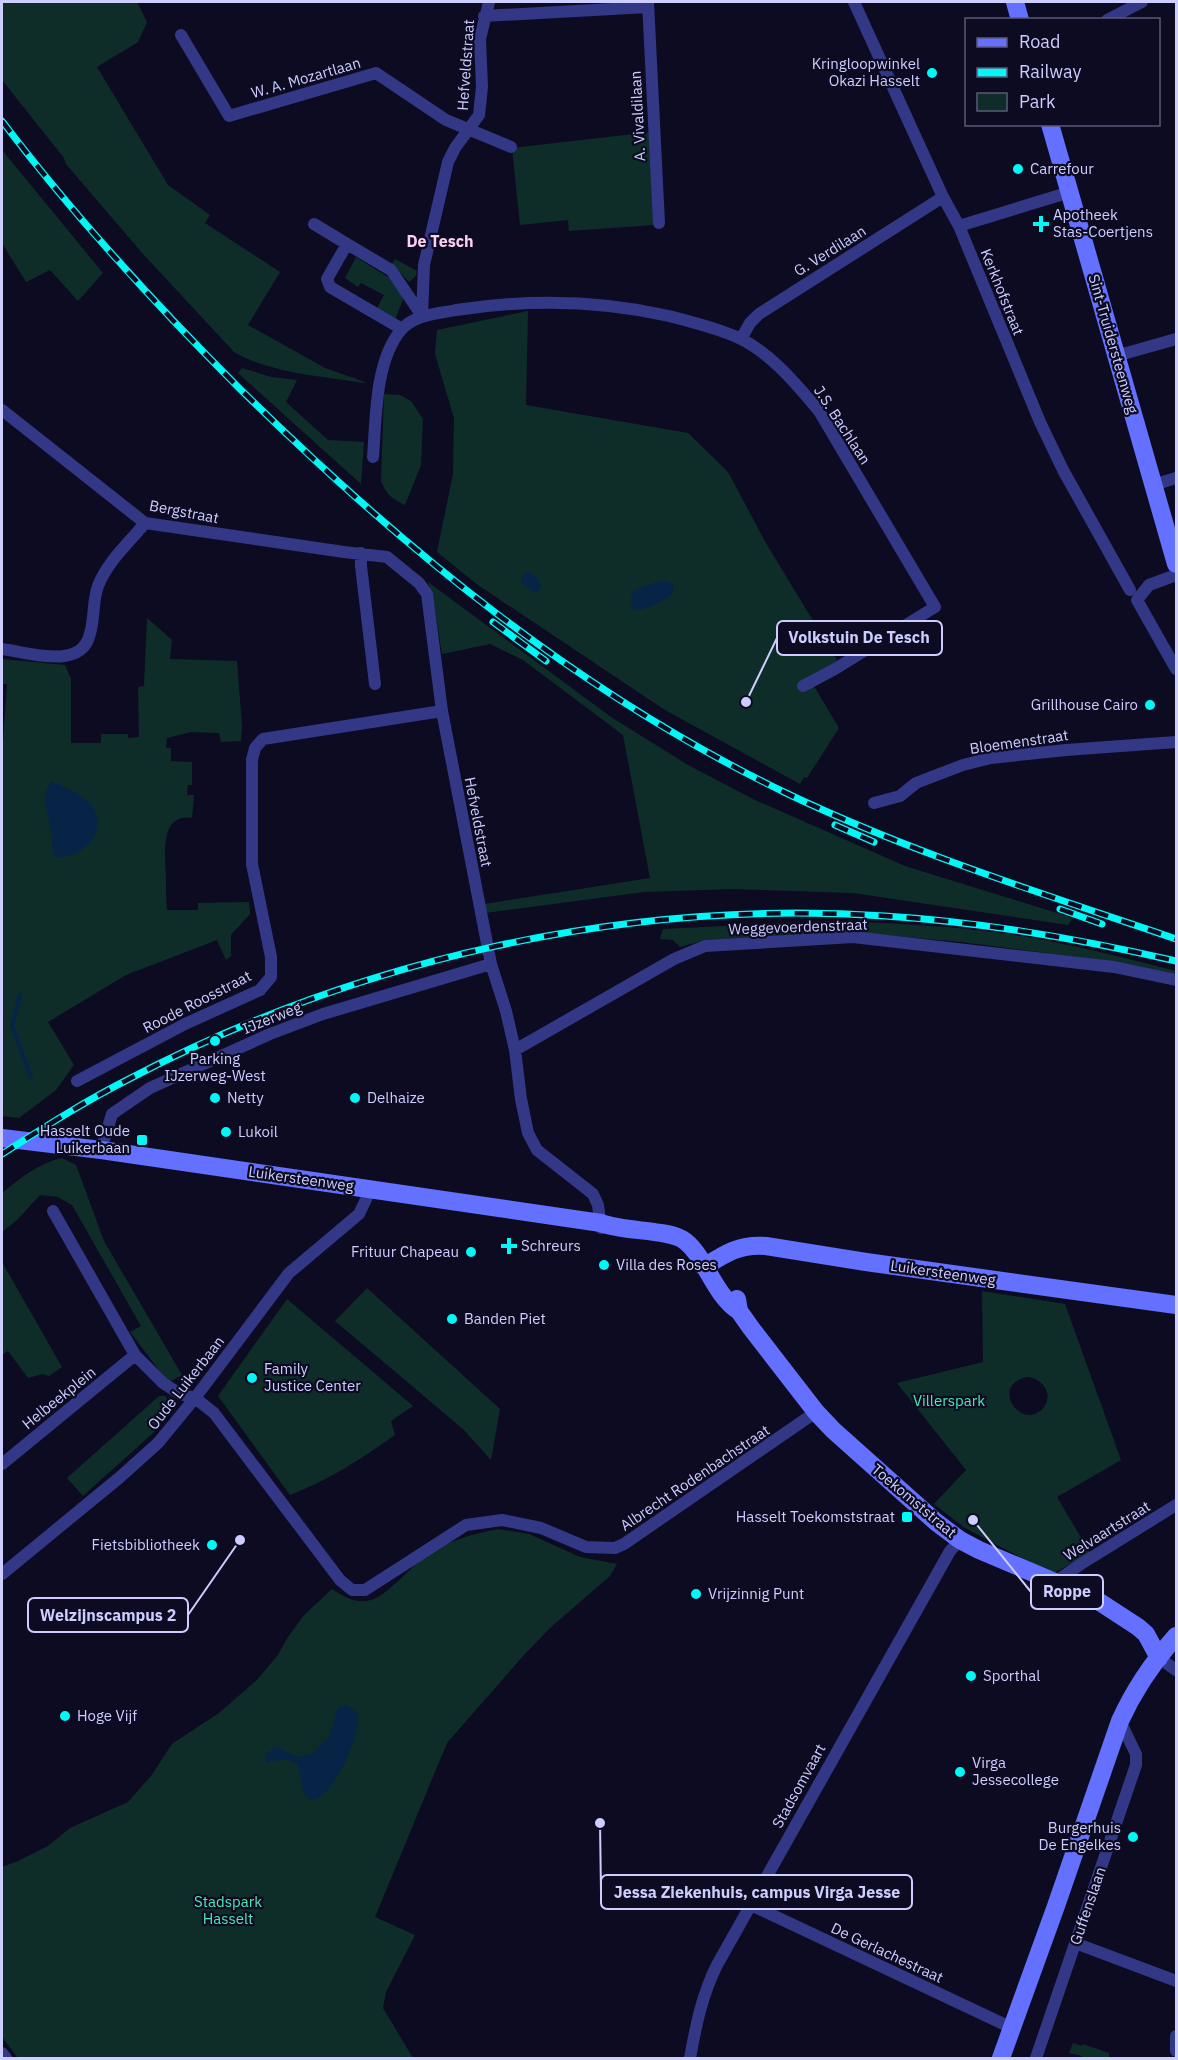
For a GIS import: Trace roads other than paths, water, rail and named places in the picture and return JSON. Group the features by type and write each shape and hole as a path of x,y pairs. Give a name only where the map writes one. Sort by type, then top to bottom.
{"main road":[{"path":"1015,2 1019,18"},
{"name":"Sint-Truidersteenweg","path":"1051,126 1176,564"},
{"name":"Luikersteenweg","path":"2,1138 371,1189 601,1227 615,1219 681,1226 687,1228 695,1241"},
{"name":"Toekomststraat","path":"695,1241 708,1264 737,1299 739,1311 816,1412 833,1430 936,1522 960,1539 1054,1583 1095,1599 1132,1622 1146,1634 1159,1658"},
{"name":"Luikersteenweg","path":"708,1264 736,1249 750,1245 766,1246 1176,1305"},
{"name":"Guffenslaan","path":"1001,2058 1120,1721 1132,1696 1176,1636"}],"street":[{"name":"Hefveldstraat","path":"422,316 424,265 448,162 455,148 479,115 482,87 480,39 489,2"},
{"name":"Kerkhofstraat","path":"854,2 943,197 959,226 1040,422 1063,470 1130,590"},
{"path":"1111,18 1142,2"},
{"name":"A. Vivaldilaan","path":"484,16 648,4 659,223"},
{"name":"W. A. Mozartlaan","path":"181,35 229,116 376,73 446,120 470,129"},
{"name":"Hefveldstraat","path":"470,129 486,138 511,147"},
{"path":"959,226 1070,192"},
{"name":"G. Verdilaan","path":"741,339 750,323 759,314 943,197"},
{"path":"314,224 392,270 422,316 402,329 387,356 378,383 373,457"},
{"path":"347,244 327,279 330,287 402,329"},
{"name":"J.S. Bachlaan","path":"422,316 491,305 536,302 590,303 644,311 690,321 741,339 770,359 796,384 819,411 935,607 803,686"},
{"path":"1116,356 1176,339"},
{"name":"Bergstraat","path":"2,410 145,523 361,553"},
{"path":"1153,485 1176,478"},
{"path":"2,649 68,657 82,650 89,638 97,589 105,571 145,523"},
{"name":"Hefveldstraat","path":"361,553 387,557 419,583 427,594 442,711 490,964 516,1050 521,1099 528,1133 537,1150 593,1194 597,1201 601,1227"},
{"path":"361,553 375,684"},
{"path":"1176,574 1149,585 1137,600 1176,669"},
{"name":"Roode Roosstraat","path":"77,1081 185,1024 260,990 271,977 271,957 252,864 252,760 255,748 263,739 442,711"},
{"name":"Bloemenstraat","path":"874,803 900,796 916,783 963,765 991,758 1176,742"},
{"name":"Weggevoerdenstraat","path":"516,1050 674,959 705,946 853,937 1114,967 1176,980"},
{"name":"IJzerweg","path":"101,1150 112,1114 150,1088 270,1034 323,1014 490,964"},
{"name":"Oude Luikerbaan","path":"2,1574 158,1443 195,1398 289,1273 359,1214 371,1189"},
{"path":"53,1211 135,1354 163,1383 180,1394 195,1398"},
{"name":"Helbeekplein","path":"2,1464 135,1354"},
{"name":"Albrecht Rodenbachstraat","path":"195,1398 214,1413 340,1580 352,1590 364,1590 466,1526 475,1524 502,1520 541,1528 586,1547 615,1548 816,1412"},
{"name":"Welvaartstraat","path":"1054,1583 1176,1505"},
{"name":"Stadsomvaart","path":"690,2058 706,1988 950,1551 960,1539"},
{"path":"1159,1658 1176,1670"},
{"name":"Guffenslaan","path":"1036,2058 1137,1759 1120,1721"},
{"name":"De Gerlachestraat","path":"751,1905 1011,2028"},
{"path":"1075,1943 1176,1981"},
{"path":"1176,2036 1176,2051"},
{"path":"2,2053 6,2058"}],"water":[{"path":"528,571 539,581 541,586 538,592 533,592 521,582 522,575"},
{"path":"663,580 674,585 673,593 654,605 633,611 630,602 633,590"},
{"path":"52,781 89,802 96,812 98,822 97,831 86,847 67,856 56,857 53,847 45,798"},
{"path":"346,1705 357,1712 358,1721 352,1745 334,1782 319,1798 311,1800 302,1788 297,1764 284,1759 266,1763 266,1755 274,1747 297,1757 311,1754 330,1735 339,1707"}],"waterway":[{"path":"20,995 12,1026 31,1077"}],"railway":[{"path":"2,121 116,259 240,389 302,448 430,561 565,664 710,754 834,815 979,872 1176,939"},
{"path":"493,622 546,661"},
{"path":"835,825 874,842"},
{"path":"1060,909 1102,924"},
{"path":"2,1154 129,1079 217,1037 307,1001 401,970 496,946 592,928 690,917 788,913 885,916 958,922 1031,932 1176,961"}],"place":[{"name":"Kringloopwinkel Okazi Hasselt","path":"932,73"},
{"name":"Carrefour","path":"1018,169"},
{"name":"Apotheek Stas-Coertjens","path":"1041,224"},
{"name":"Volkstuin De Tesch","path":"746,702"},
{"name":"Grillhouse Cairo","path":"1150,705"},
{"name":"Parking IJzerweg-West","path":"215,1041"},
{"name":"Netty","path":"215,1098"},
{"name":"Delhaize","path":"355,1098"},
{"name":"Lukoil","path":"226,1132"},
{"name":"Hasselt Oude Luikerbaan","path":"142,1140"},
{"name":"Schreurs","path":"509,1246"},
{"name":"Frituur Chapeau","path":"471,1252"},
{"name":"Villa des Roses","path":"604,1265"},
{"name":"Banden Piet","path":"452,1319"},
{"name":"Family Justice Center","path":"252,1378"},
{"name":"Hasselt Toekomststraat","path":"907,1517"},
{"name":"Roppe","path":"973,1520"},
{"name":"Welzijnscampus 2","path":"240,1540"},
{"name":"Fietsbibliotheek","path":"212,1545"},
{"name":"Vrijzinnig Punt","path":"696,1594"},
{"name":"Sporthal","path":"971,1676"},
{"name":"Hoge Vijf","path":"65,1716"},
{"name":"Virga Jessecollege","path":"960,1772"},
{"name":"Jessa Ziekenhuis, campus Virga Jesse","path":"600,1823"},
{"name":"Burgerhuis De Engelkes","path":"1133,1837"}],"district":[{"name":"De Tesch","path":"440,241"}],"park label":[{"name":"Villerspark","path":"949,1401"},
{"name":"Stadspark Hasselt","path":"228,1910"}]}
